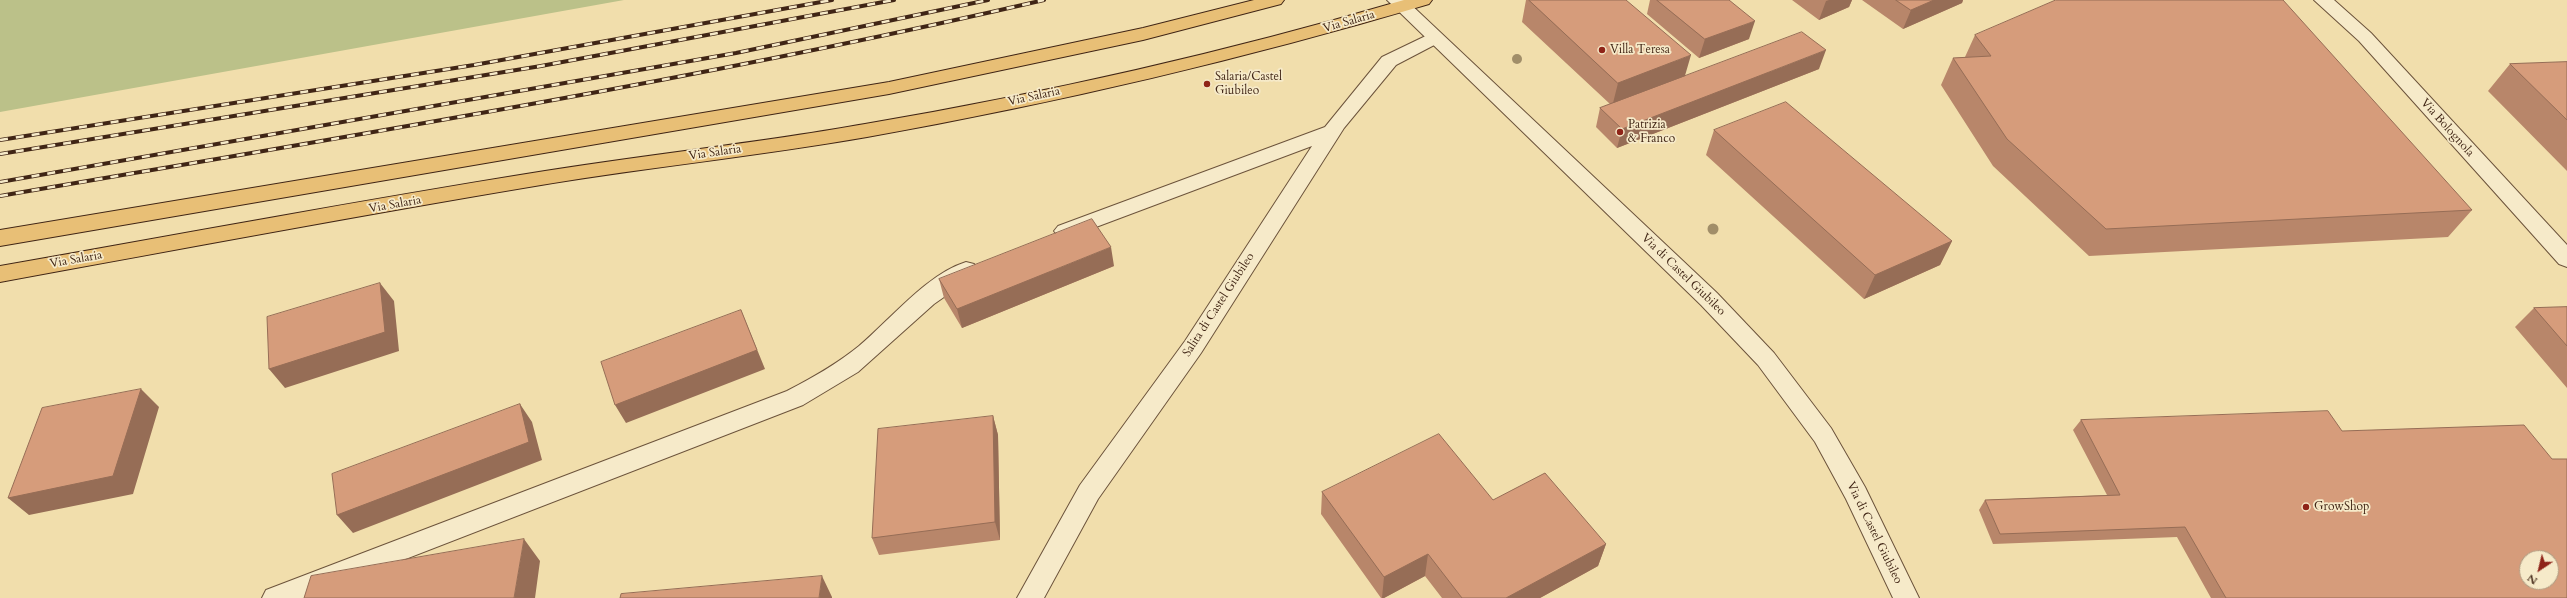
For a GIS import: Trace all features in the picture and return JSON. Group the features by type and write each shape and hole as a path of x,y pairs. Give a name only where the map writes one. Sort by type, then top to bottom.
{"main road":[{"path":"0,238 889,88 1143,34 1275,0"},
{"name":"Via Salaria","path":"0,274 608,168 818,138 910,122 1056,93 1221,55 1399,3 1423,0"}],"street":[{"name":"Via Bolognola","path":"2323,0 2365,37 2567,259"},
{"name":"Via di Castel Giubileo","path":"1399,3 1709,299 1766,359 1823,435 1856,494 1906,598"},
{"name":"Salita di Castel Giubileo","path":"1030,598 1089,492 1193,348 1330,132 1389,61 1434,38"},
{"path":"1043,240 1330,132"},
{"path":"275,598 795,398 825,382 866,353 943,283 987,261"}],"green space":[{"path":"0,0 624,0 0,112"}],"building":[{"path":"1529,0 1626,0 1691,55 1618,83"},
{"path":"1657,0 1729,0 1755,21 1705,39"},
{"path":"1896,0 1934,0 1911,10"},
{"path":"2056,0 2283,0 2472,210 2106,229 2007,139 1953,58 1991,56 1975,35"},
{"path":"1802,32 1826,50 1622,129 1600,108"},
{"path":"2567,62 2567,120 2510,64"},
{"path":"1786,102 1952,241 1875,275 1714,130"},
{"path":"1092,219 1111,247 957,309 939,279"},
{"path":"380,283 385,332 269,369 267,317"},
{"path":"2567,307 2567,346 2534,308"},
{"path":"741,310 757,350 615,405 601,362"},
{"path":"141,389 113,476 8,498 42,408"},
{"path":"520,404 529,442 337,515 332,474"},
{"name":"GrowShop","path":"2328,411 2342,431 2524,425 2552,459 2567,459 2567,598 2226,598 2185,527 2000,534 1985,500 2120,495 2081,420"},
{"path":"993,416 995,522 872,538 878,429"},
{"path":"1439,434 1493,500 1545,473 1606,544 1506,598 1462,598 1428,554 1384,577 1322,492"},
{"path":"524,539 514,598 304,598 311,576"},
{"path":"822,576 819,598 620,598 621,594"}],"railway":[{"path":"0,140 474,65 832,0"},
{"path":"0,154 541,66 894,0"},
{"path":"0,182 736,53 988,0"},
{"path":"0,196 524,106 784,56 1044,0"}],"place":[{"name":"Villa Teresa","path":"1602,50"},
{"name":"Salaria/Castel Giubileo","path":"1207,84"},
{"name":"Patrizia & Franco","path":"1620,132"},
{"name":"GrowShop","path":"2306,507"}]}
